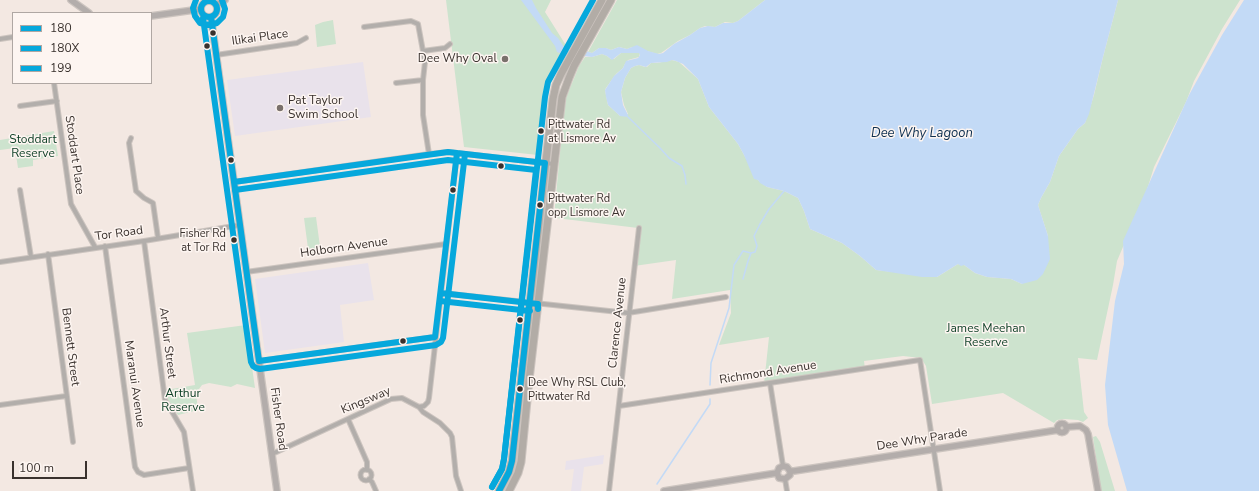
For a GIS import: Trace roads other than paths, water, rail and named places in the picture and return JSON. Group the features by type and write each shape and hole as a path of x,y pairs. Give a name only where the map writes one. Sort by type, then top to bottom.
{"highway":[{"path":"499,491 509,472 512,461 553,99 559,79 566,64 602,0"},
{"path":"509,491 518,473 521,462 529,380 562,97 568,78 574,66 611,0"}],"main road":[{"path":"71,0 88,12"},
{"path":"216,5 224,0"},
{"path":"207,1 212,1 216,5 217,11 214,15 208,17 203,14 200,9 202,4 207,1"},
{"path":"152,16 200,9"},
{"name":"Fisher Road","path":"210,17 277,491"},
{"name":"Dee Why Parade","path":"790,470 794,471 1058,430 1059,432 1063,432 1066,431 1066,427 1080,426 1086,430 1088,434 1098,491"},
{"path":"783,466 790,470 790,475 785,479 779,478 777,473 779,468 783,466"},
{"path":"664,491 777,473"}],"street":[{"path":"364,27 411,21 418,24 425,62 423,80 423,115 429,154"},
{"path":"0,39 12,37"},
{"name":"Ilikai Place","path":"216,54 297,43 306,38"},
{"path":"423,51 445,48 450,44"},
{"path":"396,83 423,80"},
{"name":"Stoddart Place","path":"54,84 71,204 95,247"},
{"path":"20,106 57,101"},
{"path":"131,138 129,143 136,191 153,203 158,238"},
{"path":"234,182 448,152 554,164"},
{"path":"419,407 424,406 428,402 429,398 457,153"},
{"path":"20,190 31,257"},
{"name":"Tor Road","path":"0,262 240,225"},
{"name":"Clarence Avenue","path":"609,491 628,313 639,228"},
{"name":"Arthur Street","path":"144,241 165,400 184,432 193,491"},
{"name":"Holborn Avenue","path":"246,272 446,244"},
{"name":"Maranui Avenue","path":"105,246 135,467 138,472 144,475 189,468"},
{"name":"Bennett Street","path":"48,254 73,442"},
{"path":"441,293 628,313 726,297"},
{"path":"259,361 435,337"},
{"name":"Richmond Avenue","path":"619,406 920,360 934,450"},
{"path":"770,383 783,466"},
{"path":"0,405 66,396"},
{"name":"Kingsway","path":"272,454 395,398 402,398 419,407 423,412 432,417 448,430 452,437 456,476 460,491"},
{"path":"348,419 367,462 367,470 371,473 370,480 376,491"},
{"path":"934,450 940,491"},
{"path":"367,470 363,471 361,476 363,480 370,480"},
{"path":"785,479 787,491"}],"water":[{"name":"Dee Why Lagoon","path":"521,0 532,0 552,33 569,51 586,51 592,53 599,48 611,50 619,47 627,49 637,45 648,51 659,54 663,53 674,44 700,28 708,26 715,27 723,23 733,23 738,21 765,0 1118,0 1089,114 1085,123 1078,129 1059,156 1050,182 1038,205 1048,236 1050,259 1043,274 1037,280 1022,284 1011,279 987,277 975,273 964,265 961,266 958,264 937,277 922,277 876,270 842,243 810,229 798,198 784,191 767,187 758,180 754,179 738,144 709,107 698,79 683,64 672,60 667,62 651,63 646,67 639,65 631,68 625,78 621,92 623,105 628,117 620,116 608,105 605,90 614,76 623,68 626,61 638,58 640,55 639,53 621,53 612,60 602,54 592,57 574,57 557,52 555,46"},
{"path":"1244,0 1259,0 1259,491 1127,491 1108,425 1105,385 1115,301 1124,264 1123,241 1189,95 1222,35"}],"waterway":[{"path":"628,117 669,158 682,166 686,184"},
{"path":"710,385 711,363 729,308 734,265 743,251 751,253 755,252 757,246 754,236 769,209 785,190"},
{"path":"743,279 751,253"},
{"path":"657,484 710,404 710,399"}],"place":[{"name":"Dee Why Oval","path":"505,59"},
{"name":"Pat Taylor Swim School","path":"280,108"},
{"name":"Pittwater Rd at Lismore Av","path":"541,131"},
{"name":"Pittwater Rd opp Lismore Av","path":"540,205"},
{"name":"Fisher Rd at Tor Rd","path":"234,240"},
{"name":"Dee Why RSL Club, Pittwater Rd","path":"520,389"}],"park label":[{"name":"Stoddart Reserve","path":"33,147"},
{"name":"James Meehan Reserve","path":"986,336"},
{"name":"Arthur Reserve","path":"183,401"}]}
